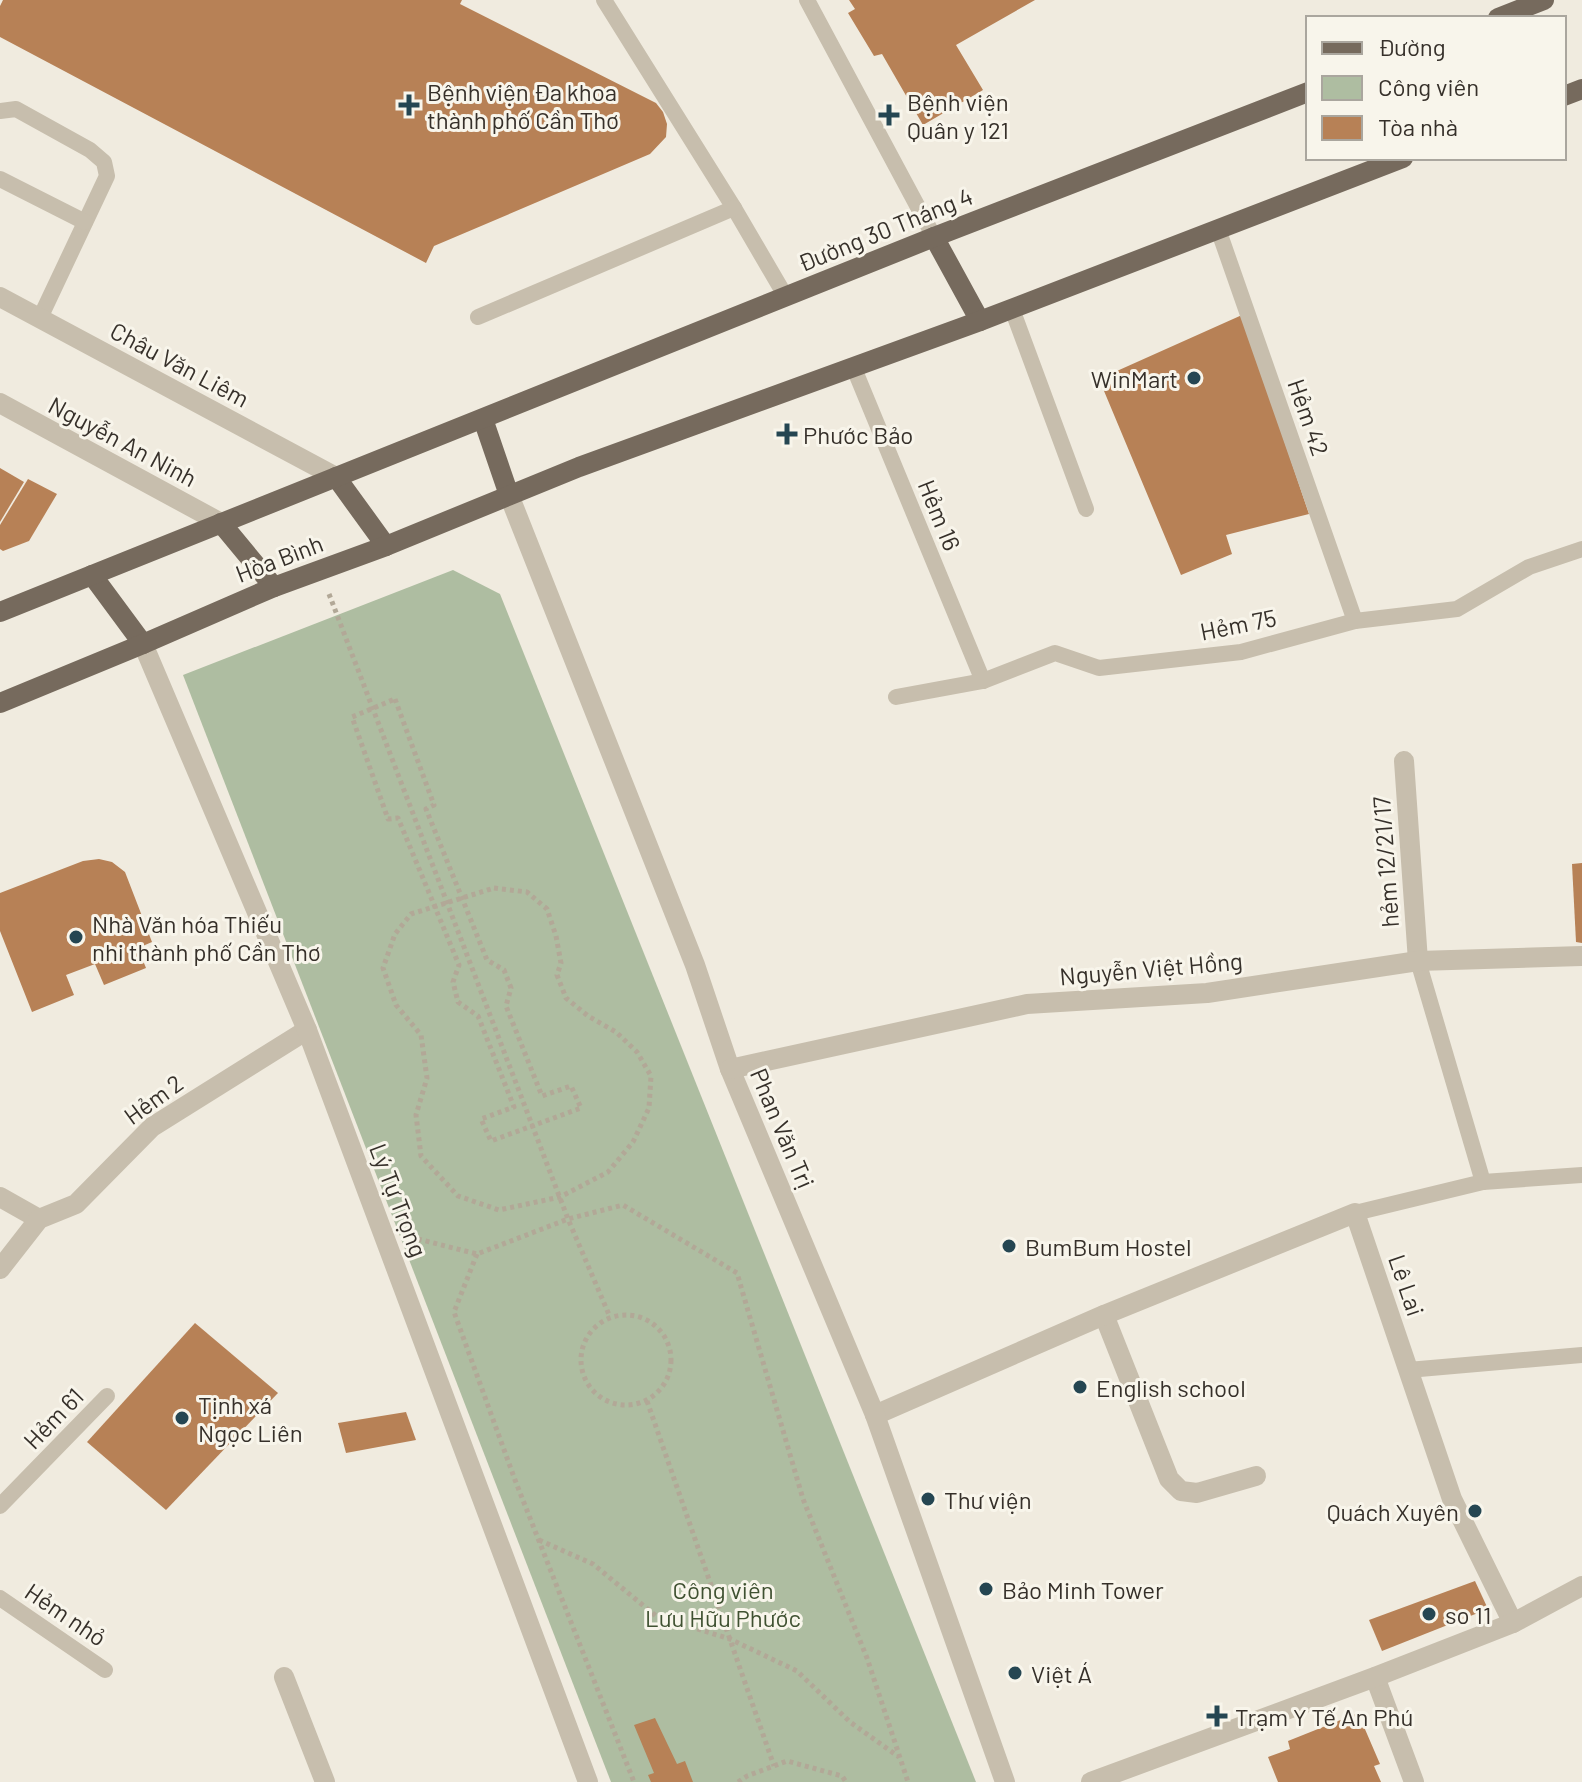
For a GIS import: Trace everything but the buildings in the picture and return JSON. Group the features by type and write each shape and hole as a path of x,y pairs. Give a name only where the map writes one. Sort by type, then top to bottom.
{"main road":[{"path":"1503,16 1544,0"},
{"name":"Đường 30 Tháng 4","path":"483,419 934,237 1306,93"},
{"path":"853,366 1012,309 1398,160"},
{"path":"934,237 980,321"},
{"name":"Hòa Bình","path":"0,703 274,587 386,546 579,467 853,366"},
{"path":"0,612 483,419 509,495"},
{"path":"336,477 386,546"},
{"path":"221,523 274,587"},
{"path":"92,575 143,644"}],"street":[{"name":"Châu Văn Liêm","path":"0,297 336,477"},
{"name":"Nguyễn An Ninh","path":"0,403 221,523"},
{"name":"Phan Văn Trị","path":"509,495 695,965 730,1069 875,1415 1005,1782"},
{"name":"Lý Tự Trọng","path":"143,644 307,1030 588,1782"},
{"name":"hẻm 12/21/17","path":"1404,761 1418,961"},
{"name":"Nguyễn Việt Hồng","path":"730,1069 1027,1004 1207,993 1418,961 1582,956"},
{"name":"Hẻm 2","path":"0,1269 39,1219 76,1204 152,1127 307,1030"},
{"path":"0,1197 39,1219"},
{"path":"875,1415 1104,1315 1355,1213"},
{"name":"Lê Lai","path":"1355,1213 1452,1499 1513,1623"},
{"path":"1104,1315 1169,1479 1181,1491 1197,1493 1256,1476"},
{"path":"1091,1782 1513,1623 1582,1586"},
{"path":"284,1677 325,1782"},
{"path":"1375,1677 1414,1782"}],"lane":[{"path":"604,0 786,297"},
{"path":"807,0 934,237"},
{"path":"0,111 16,109 90,150 104,162 107,176 40,318"},
{"path":"0,179 85,222"},
{"path":"478,317 734,208"},
{"name":"Hẻm 42","path":"1218,229 1355,621"},
{"path":"1012,309 1086,509"},
{"name":"Hẻm 16","path":"853,366 983,681"},
{"name":"Hẻm 75","path":"896,697 983,681 1055,653 1099,668 1241,652 1355,621 1457,609 1529,567 1582,549"},
{"path":"1418,961 1483,1182"},
{"path":"1355,1213 1483,1182 1582,1175"},
{"path":"1408,1370 1582,1355"},
{"name":"Hẻm 61","path":"0,1506 107,1396"},
{"name":"Hẻm nhỏ","path":"0,1598 105,1670"}],"path":[{"path":"320,570 568,1219 610,1317"},
{"path":"395,699 434,805 426,809 461,899 487,960 504,970 511,988 506,1006 542,1096 571,1086 581,1108 491,1141 481,1119 514,1107 478,1016 458,1002 453,982 459,965 398,818 388,819 352,717 395,699"},
{"path":"494,888 527,892 547,909 561,963 557,975 566,998 588,1016 616,1032 637,1052 651,1076 649,1108 633,1142 608,1172 560,1197 499,1210 458,1196 421,1156 416,1115 427,1078 421,1035 396,1005 383,968 395,934 411,914 446,903 494,888"},
{"path":"386,1240 399,1234 477,1254 568,1219 623,1205 737,1273 803,1499 867,1658 908,1782"},
{"path":"477,1254 454,1312 515,1480 634,1782"},
{"path":"625,1314 640,1316 654,1323 665,1334 671,1349 672,1364 668,1379 659,1392 647,1401 632,1405 604,1399 592,1390 585,1377 581,1363 582,1349 597,1324 610,1317 625,1314"},
{"path":"647,1401 774,1766"},
{"path":"539,1540 593,1564 656,1616 730,1639 797,1671 850,1722 900,1757"},
{"path":"738,1782 787,1761 842,1776 846,1782"}],"green space":[{"name":"Công viên Lưu Hữu Phước","path":"453,570 500,594 976,1782 611,1782 183,675"}],"place":[{"name":"Bệnh viện Đa khoa thành phố Cần Thơ","path":"409,105"},
{"name":"Bệnh viện Quân y 121","path":"889,115"},
{"name":"WinMart","path":"1194,378"},
{"name":"Phước Bảo","path":"787,434"},
{"name":"Nhà Văn hóa Thiếu nhi thành phố Cần Thơ","path":"76,937"},
{"name":"BumBum Hostel","path":"1009,1246"},
{"name":"English school","path":"1080,1387"},
{"name":"Tịnh xá Ngọc Liên","path":"182,1418"},
{"name":"Thư viện","path":"928,1499"},
{"name":"Quách Xuyên","path":"1475,1511"},
{"name":"Bảo Minh Tower","path":"986,1589"},
{"name":"so 11","path":"1429,1614"},
{"name":"Việt Á","path":"1015,1673"},
{"name":"Trạm Y Tế An Phú","path":"1217,1716"}]}
